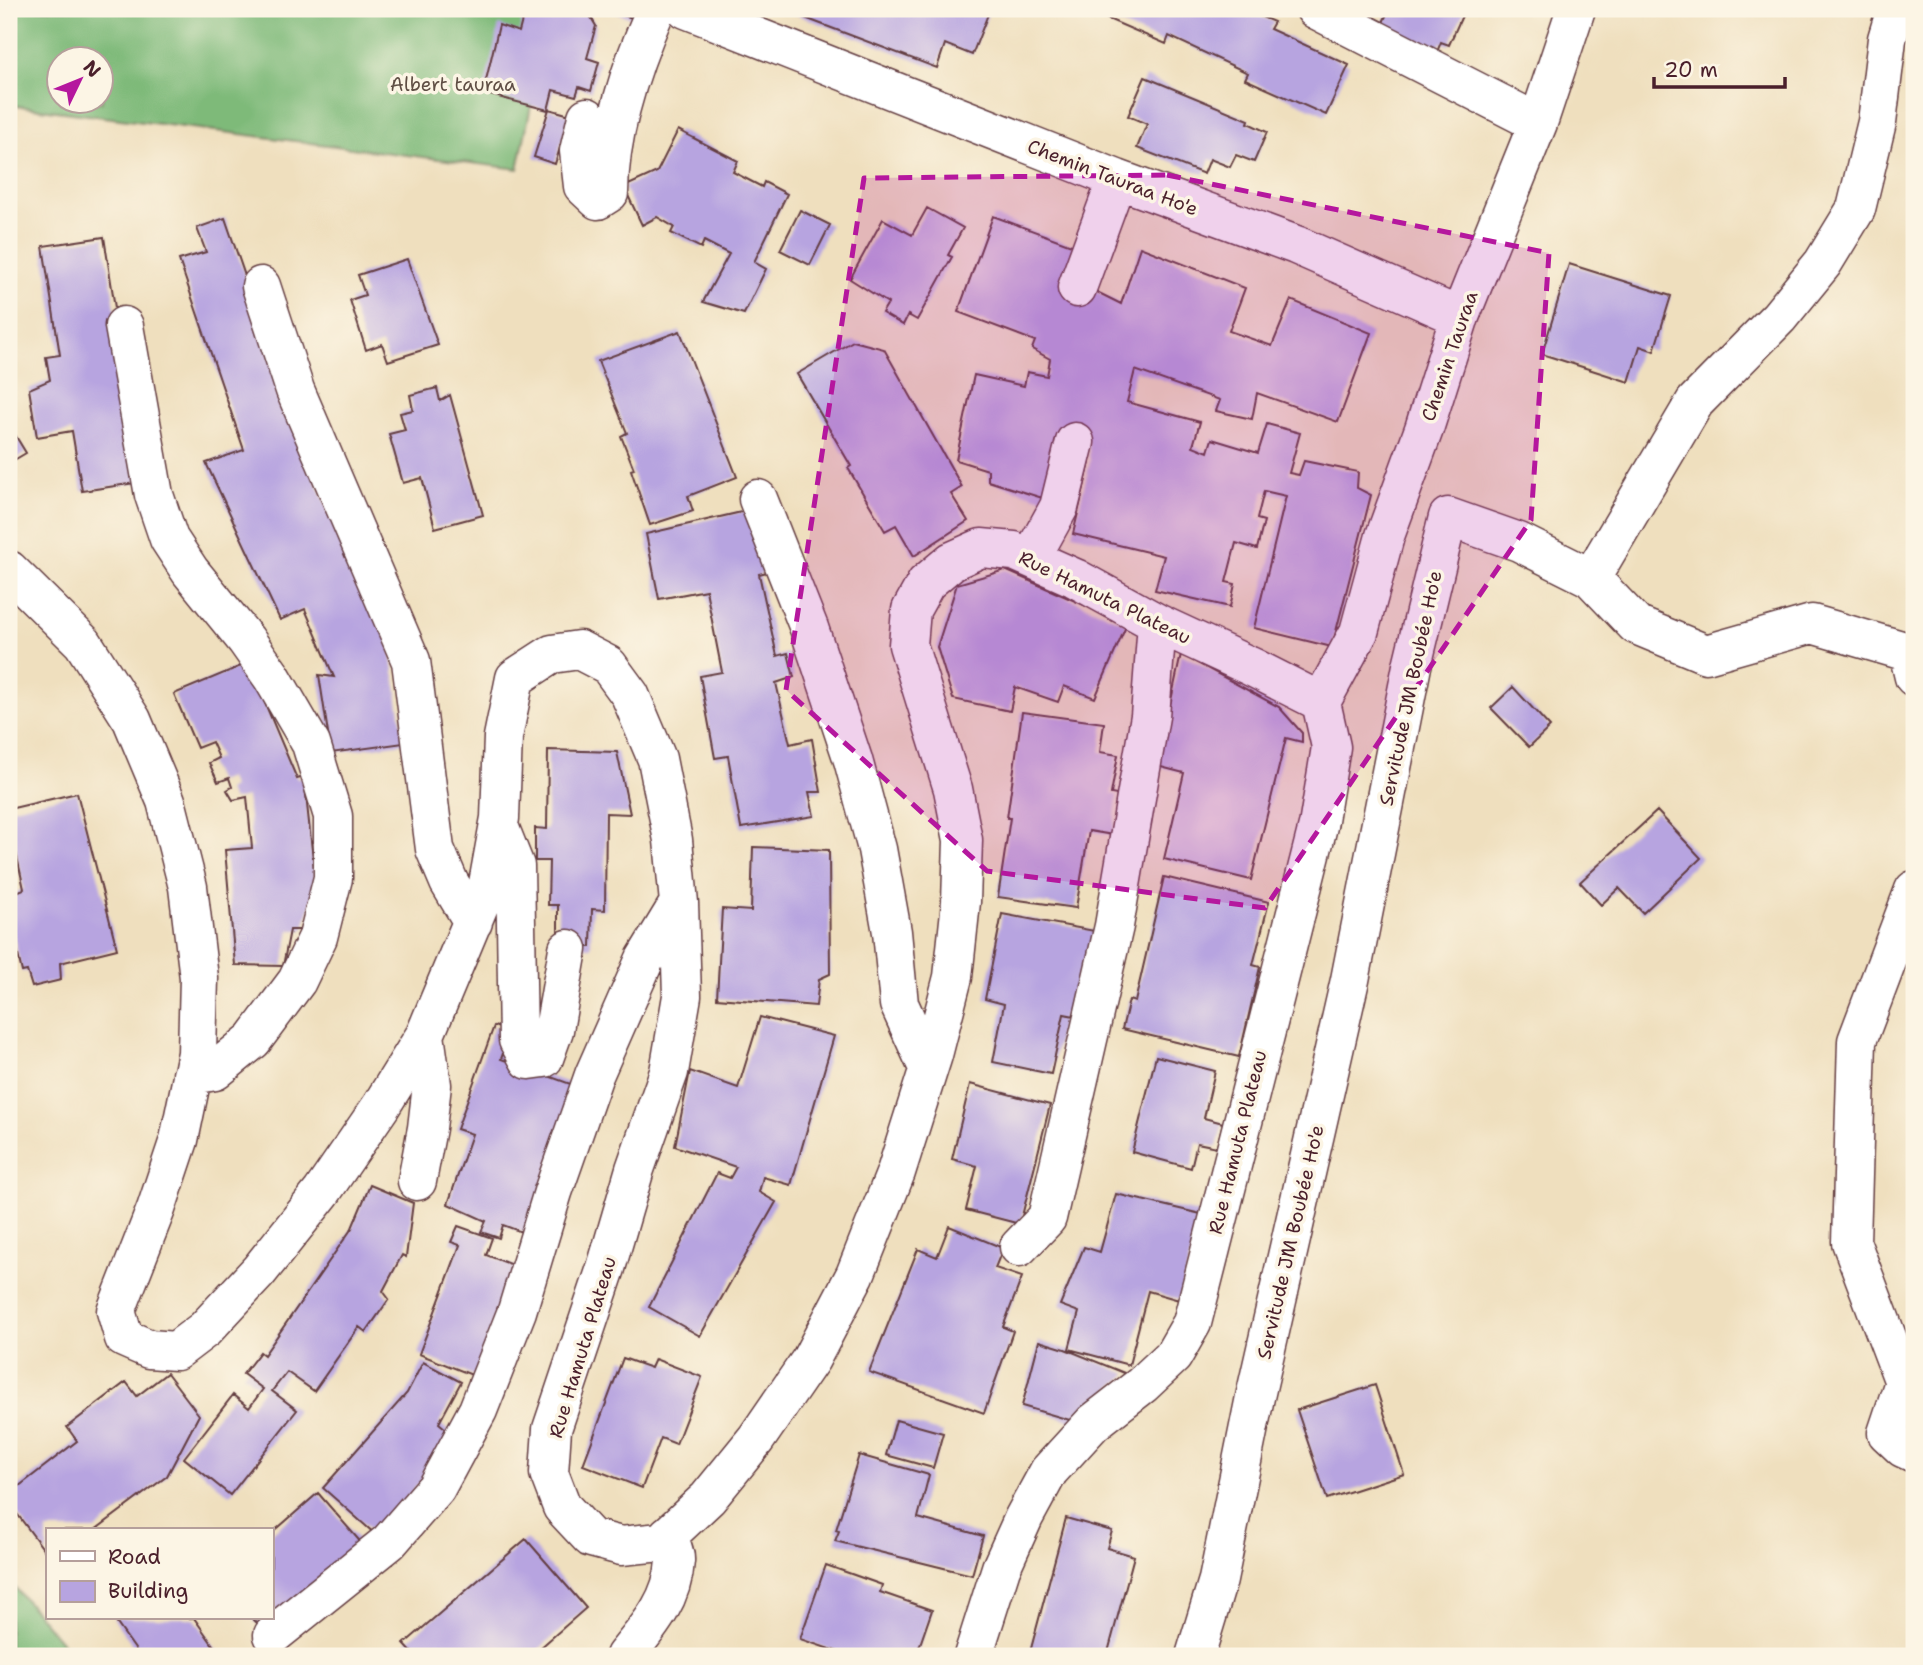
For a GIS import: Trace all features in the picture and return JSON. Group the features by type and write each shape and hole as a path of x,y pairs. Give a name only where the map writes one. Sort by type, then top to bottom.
{"street":[{"name":"Chemin Tauraa Ho'e","path":"686,9 1296,246 1460,317"},
{"path":"1315,9 1538,123"},
{"name":"Chemin Tauraa","path":"1321,702 1359,632 1385,536 1424,429 1460,317 1538,123 1576,9"},
{"path":"1896,9 1887,39 1877,122 1856,209 1823,262 1779,317 1695,402 1591,578 1636,625 1706,654 1812,624 1908,652 1914,677"},
{"path":"587,117 579,151 583,186 598,200 609,194 611,147 651,20 623,21 612,54"},
{"path":"1076,288 1117,178"},
{"path":"261,286 295,390 411,661 435,849 449,883 473,922"},
{"path":"124,326 154,495 169,539 190,571 272,677 311,744 333,816 333,878 318,937 297,981 253,1040 215,1071 192,1074"},
{"path":"1031,558 1059,507 1075,442"},
{"path":"758,499 809,628 853,760 877,849 892,932 899,1004 928,1068"},
{"name":"Servitude JM Boubée Ho'e","path":"1195,1656 1218,1580 1255,1397 1350,980 1412,666 1448,517 1519,542 1591,578"},
{"name":"Rue Hamuta Plateau","path":"9,570 83,643 132,720 166,801 188,887 199,978 197,1053 178,1140 156,1209 116,1311 124,1338 149,1349 176,1350 205,1329 259,1271 322,1192 382,1106 425,1035 488,884 499,826 503,737 515,678 552,653 579,650 608,665 630,695 657,759 673,840 680,903 682,996 669,1072 635,1169 606,1268 552,1429 550,1473 562,1507 591,1538 621,1546 661,1542 716,1489 756,1439 811,1359 855,1275 896,1172 953,977 961,902 963,840 953,789 908,646 911,610 926,583 953,561 981,548 1014,551 1075,578 1157,623 1321,702 1331,747 1318,826 1192,1323 1173,1356 1142,1385 1093,1423 1049,1471 1024,1517 1001,1569 973,1656"},
{"path":"1018,1247 1047,1218 1114,926 1150,716 1157,623"},
{"path":"499,826 515,866 518,1040 529,1060 544,1058 554,1030 568,949"},
{"path":"1914,890 1857,1041 1851,1242 1909,1378 1887,1433 1903,1448 1914,1453"},
{"path":"273,1635 389,1542 436,1488 478,1410 517,1311 553,1192 594,1075 645,959 680,903"},
{"path":"417,1181 432,1085 425,1035"},
{"path":"625,1656 659,1614 668,1592 676,1559 668,1535"}],"highlighted area":[{"path":"1167,175 1549,253 1531,520 1265,908 987,871 786,690 864,178"}],"green space":[{"name":"Albert tauraa","path":"9,9 551,9 518,169 96,116 116,116 116,46 46,46 46,110 9,105"},
{"path":"9,1581 74,1656 9,1656"}],"building":[{"path":"525,9 586,9 596,26 587,58 599,62 591,91 579,87 576,96 553,90 548,110 483,93 499,25 519,32"},
{"path":"605,9 638,9 635,19"},
{"path":"786,9 990,9 972,55 945,44 937,68"},
{"path":"1085,9 1243,9 1274,22 1270,29 1349,65 1326,115 1245,79 1248,73 1169,36 1166,44"},
{"path":"1389,9 1465,9 1449,45 1441,42 1433,62 1377,36"},
{"path":"1145,77 1249,120 1248,123 1267,132 1254,162 1236,155 1230,167 1210,159 1204,174 1137,148 1147,124 1128,116"},
{"path":"549,109 570,115 555,164 534,157"},
{"path":"678,130 738,161 733,172 762,187 764,182 787,194 754,262 766,269 744,314 703,302 729,254 704,241 701,248 671,233 674,227 657,217 642,225 624,187 657,172"},
{"path":"927,208 963,228 948,255 952,257 917,320 908,315 903,325 882,313 888,303 850,279 883,219 912,235"},
{"path":"800,210 830,225 810,265 780,250"},
{"path":"993,216 1085,250 1093,290 1121,304 1140,247 1245,288 1229,331 1272,346 1291,300 1371,333 1338,422 1257,393 1252,419 1216,411 1220,400 1135,370 1127,402 1200,422 1193,446 1208,452 1212,439 1258,453 1267,424 1300,433 1289,473 1299,475 1304,461 1358,472 1357,488 1371,495 1332,647 1254,628 1286,496 1264,491 1257,519 1264,521 1257,549 1236,543 1226,582 1235,584 1230,607 1155,590 1164,556 1073,534 1090,462 1088,439 1052,501 988,481 988,470 956,460 974,375 1024,386 1027,372 1047,376 1050,359 1032,349 1035,341 958,312"},
{"path":"225,218 317,485 390,643 404,743 331,753 319,675 334,677 305,609 280,620 206,463 244,450 179,260 206,252 197,228"},
{"path":"104,237 142,482 82,491 72,431 37,437 29,389 50,380 46,357 60,355 43,246"},
{"path":"407,259 438,345 388,361 382,344 366,350 350,300 365,295 358,275"},
{"path":"1569,264 1671,296 1654,351 1640,346 1629,382 1542,354"},
{"path":"680,331 737,477 688,496 693,511 650,525 631,470 634,469 621,436 627,433 598,361"},
{"path":"853,341 884,349 962,487 951,494 968,521 914,556 896,525 885,531 848,468 851,466 797,374"},
{"path":"437,388 440,401 450,395 483,515 435,528 422,478 403,483 389,434 405,430 400,413 413,410 410,395"},
{"path":"9,425 26,453 9,463"},
{"path":"746,511 771,571 759,574 777,656 788,653 794,677 776,683 790,744 812,739 821,792 809,792 814,816 741,828 728,756 715,758 700,676 722,672 706,590 659,599 646,534"},
{"path":"1005,570 1127,624 1095,698 1064,686 1058,702 1015,687 1010,711 953,699 937,647 957,584"},
{"path":"1181,654 1279,707 1302,733 1302,742 1286,738 1251,880 1164,859 1184,773 1157,766"},
{"path":"248,663 297,779 304,777 316,887 303,930 290,930 283,966 235,965 225,850 252,848 247,797 233,800 227,790 232,787 229,778 218,782 209,763 219,758 212,742 197,748 174,694"},
{"path":"1513,687 1550,727 1529,747 1491,708"},
{"path":"1022,712 1104,723 1100,752 1118,755 1111,794 1117,795 1113,835 1089,831 1076,908 998,897"},
{"path":"548,750 617,752 630,814 606,813 605,910 592,909 591,947 558,946 558,905 548,905 549,861 535,861 535,828 547,829"},
{"path":"77,793 117,949 60,963 61,980 32,987 27,971 22,972 9,916 9,895 24,889 9,809"},
{"path":"1657,811 1701,858 1643,913 1619,888 1601,905 1580,882"},
{"path":"753,847 829,850 830,974 819,979 816,1006 717,998 722,909 751,911"},
{"path":"1164,877 1269,902 1253,965 1260,967 1239,1057 1122,1029 1129,1000 1135,1002"},
{"path":"1002,914 1100,932 1085,1018 1064,1014 1051,1074 993,1062 1004,1004 985,999"},
{"path":"760,1017 834,1036 791,1185 763,1177 759,1192 776,1202 700,1336 649,1307 717,1173 730,1178 736,1167 675,1146 690,1071 738,1088"},
{"path":"494,1026 511,1032 501,1059 579,1087 527,1234 503,1225 499,1238 481,1232 486,1221 448,1204 472,1134 457,1129"},
{"path":"1156,1056 1215,1071 1204,1118 1223,1123 1217,1147 1197,1143 1191,1168 1132,1152"},
{"path":"970,1084 1050,1105 1020,1224 966,1210 977,1166 952,1159"},
{"path":"370,1185 413,1203 406,1257 402,1255 383,1291 389,1299 366,1332 359,1327 314,1391 287,1372 272,1391 297,1410 230,1495 184,1458 233,1395 249,1408 263,1389 243,1374 260,1352 264,1355 352,1228"},
{"path":"1116,1194 1201,1214 1179,1300 1148,1291 1129,1365 1069,1349 1079,1312 1060,1305 1084,1247 1100,1252"},
{"path":"458,1226 492,1238 486,1255 523,1269 482,1379 419,1354 460,1245 451,1242"},
{"path":"949,1226 1003,1248 995,1268 1022,1277 1003,1327 1013,1331 984,1413 869,1372 918,1249 937,1257"},
{"path":"1039,1341 1127,1374 1073,1421 1022,1406"},
{"path":"623,1358 651,1368 655,1359 702,1377 676,1444 661,1438 642,1488 583,1465"},
{"path":"423,1362 461,1382 439,1423 458,1439 375,1534 323,1488 407,1393"},
{"path":"167,1373 199,1415 167,1476 98,1528 46,1528 46,1553 9,1503 9,1494 77,1441 67,1427 126,1382 137,1396"},
{"path":"1375,1385 1404,1474 1327,1499 1297,1410"},
{"path":"896,1420 943,1433 933,1468 886,1455"},
{"path":"859,1455 929,1475 918,1518 983,1536 972,1575 835,1541"},
{"path":"318,1493 364,1546 265,1631 254,1620 273,1620 273,1532"},
{"path":"1066,1518 1112,1531 1107,1548 1134,1556 1107,1656 1029,1656"},
{"path":"526,1539 586,1608 531,1656 415,1656 404,1644"},
{"path":"826,1565 882,1585 880,1592 932,1610 916,1656 850,1656 800,1639"},
{"path":"114,1620 195,1620 220,1655 140,1656"}]}
